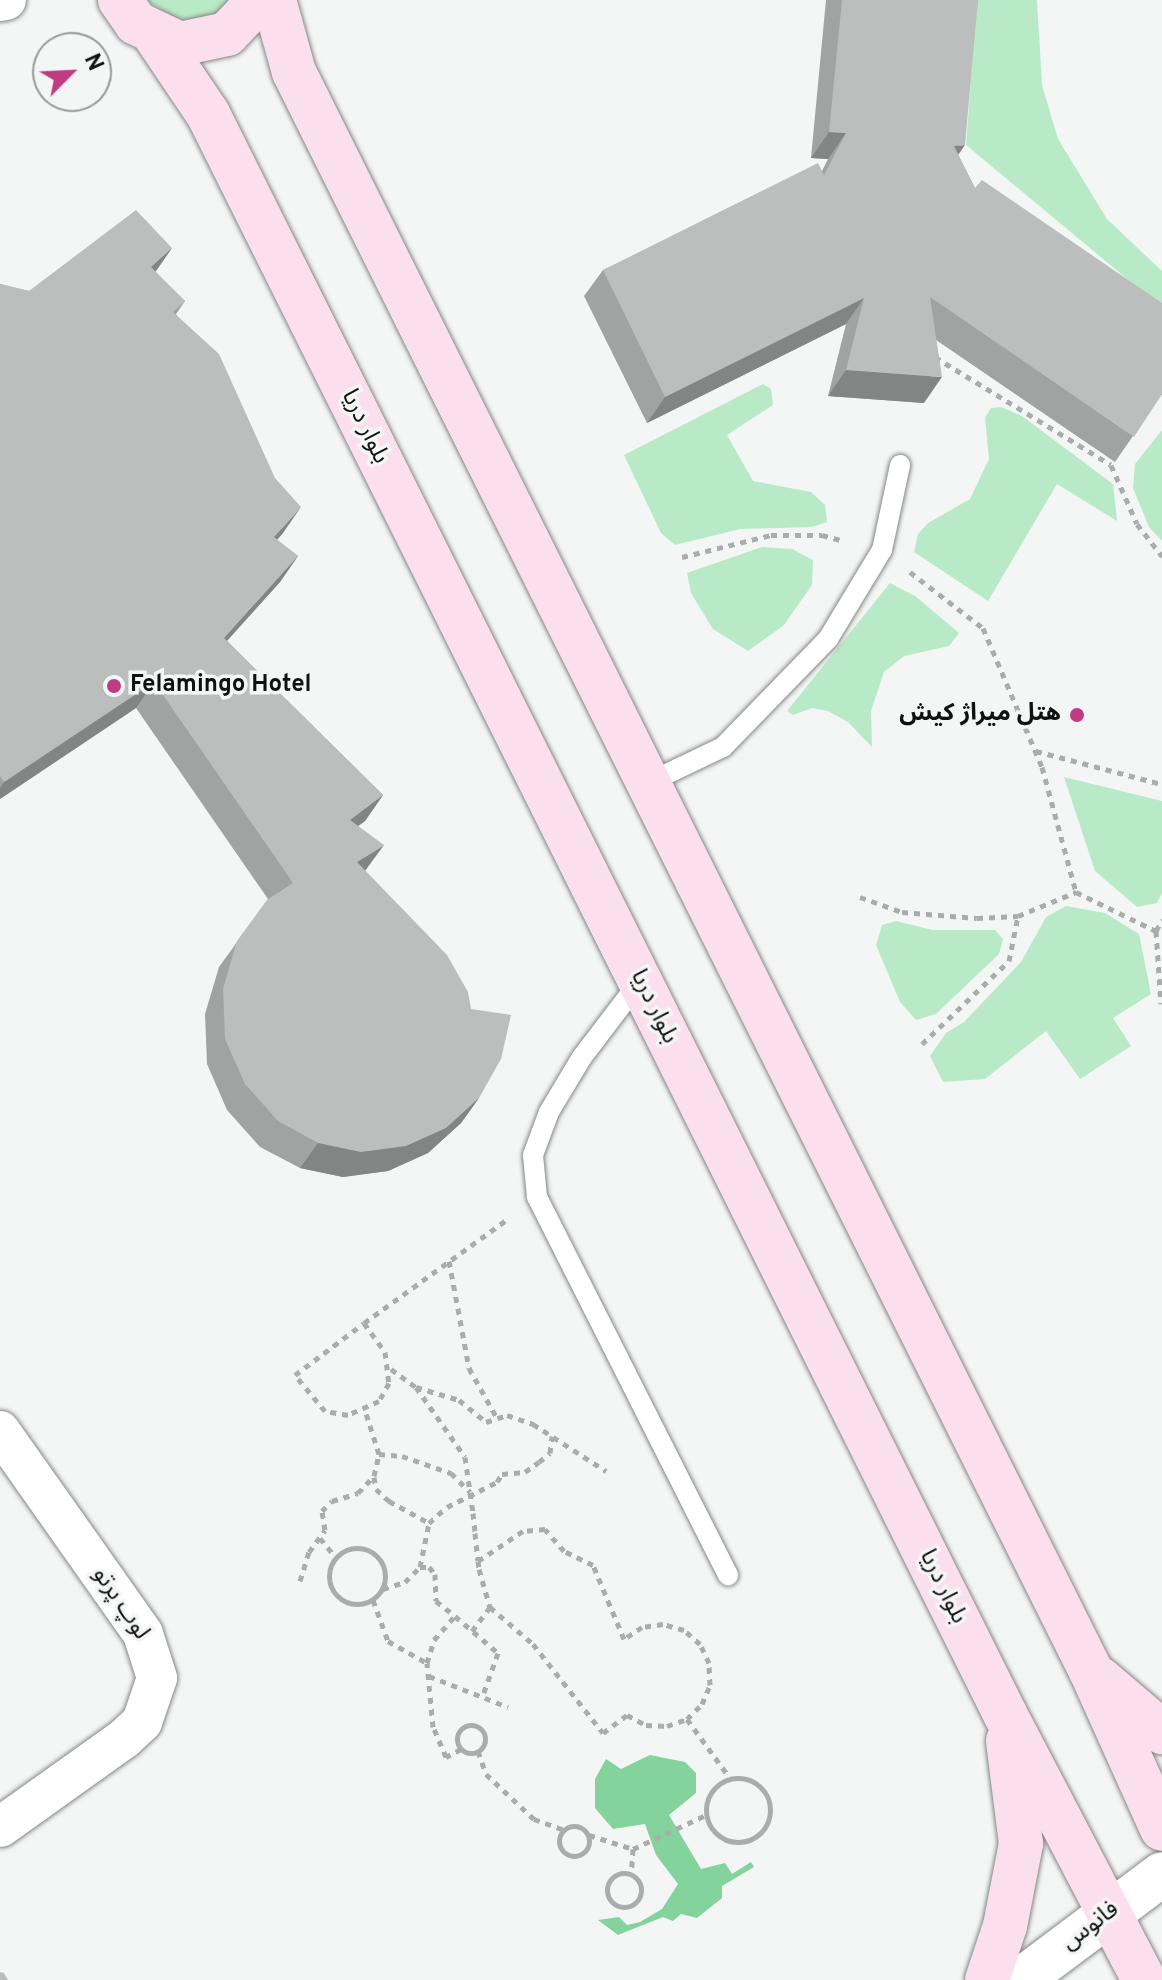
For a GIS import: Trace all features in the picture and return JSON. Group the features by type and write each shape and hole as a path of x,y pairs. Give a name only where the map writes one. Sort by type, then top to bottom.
{"main road":[{"name":"بلوار دریا","path":"120,0 136,23 156,37 208,114 1005,1714 1144,1980"},
{"path":"156,37 204,43 247,19 259,0"},
{"path":"274,0 294,72 1091,1671 1162,1829"},
{"path":"1091,1671 1162,1732"},
{"path":"987,1980 1005,1926 1021,1844 1005,1714"}],"street":[{"path":"0,1 6,0"},
{"name":"لوپ پرتو","path":"0,1431 143,1634 157,1678 142,1722 125,1738 0,1827"},
{"name":"فانوس","path":"1021,1980 1162,1874"}],"lane":[{"path":"648,783 723,747 828,639 882,550 900,465"},
{"path":"640,981 582,1057 549,1112 533,1155 537,1197 728,1575"}],"path":[{"path":"924,350 1111,465 1137,524 1162,556"},
{"path":"682,557 771,535 822,535 882,550 983,628 1035,751 1076,892 1156,931"},
{"path":"1035,751 1162,784"},
{"path":"860,897 902,912 1018,916 1076,892"},
{"path":"922,1044 1009,961 1018,916"},
{"path":"1161,1004 1156,931 1162,920"},
{"path":"391,1369 379,1401 348,1415 325,1411 295,1375 537,1197"},
{"path":"449,1261 469,1368 497,1418"},
{"path":"364,1323 391,1369 416,1387 459,1400 486,1422 497,1418 520,1419 606,1471"},
{"path":"416,1387 465,1457 478,1561 490,1607 533,1644 603,1733 627,1715 646,1725 667,1726 687,1719 706,1694 709,1663 700,1644 684,1630 663,1624 642,1627 624,1639 593,1565 564,1551 545,1529 523,1531 478,1561"},
{"path":"300,1581 325,1530 322,1511 344,1495 358,1493 374,1476 379,1454 364,1407"},
{"path":"383,1589 405,1582 420,1567 429,1523 470,1493 497,1482 502,1474 532,1467 550,1453 552,1436"},
{"path":"379,1454 402,1456 451,1473 470,1493"},
{"path":"374,1476 382,1495 429,1523"},
{"path":"320,1538 336,1558"},
{"path":"360,1547 373,1553 386,1576 383,1589 373,1600 361,1605 336,1596 329,1570 336,1558 360,1547"},
{"path":"420,1567 429,1567 435,1574 436,1601 498,1653 483,1695"},
{"path":"373,1600 388,1641 427,1663"},
{"path":"472,1631 490,1607"},
{"path":"455,1616 434,1640 427,1663 433,1727 446,1757 461,1749 478,1751"},
{"path":"429,1676 508,1707"},
{"path":"687,1719 730,1778"},
{"path":"461,1749 457,1733 472,1725 485,1736 478,1751 486,1774 534,1819 564,1830 581,1828 588,1834 633,1849 706,1815"},
{"path":"730,1778 754,1781 769,1799 770,1811 761,1833 752,1839 728,1841 710,1826 706,1815 711,1792 730,1778"},
{"path":"564,1830 561,1848 577,1857 590,1844 588,1834"},
{"path":"631,1875 615,1876 609,1883 609,1900 616,1905 624,1907 638,1899 641,1890 631,1875 633,1849"}],"shaded area":[{"path":"146,0 232,0 215,16 196,21 177,20"},
{"path":"977,0 1037,0 1042,85 1058,139 1107,219 1162,271 1162,308 966,145"},
{"path":"763,384 771,389 773,405 727,435 753,481 811,492 825,505 827,522 812,527 740,529 675,545 661,533 624,455"},
{"path":"1001,407 1022,416 1113,484 1117,521 1057,484 988,601 914,552 918,534 928,523 970,499 989,459 985,418 991,408"},
{"path":"1162,430 1162,541 1149,527 1133,488 1135,464"},
{"path":"762,547 792,549 813,560 812,585 784,625 748,651 713,629 691,593 687,573"},
{"path":"890,583 915,596 959,633 949,646 904,656 884,672 871,711 872,747 848,722 828,711 812,708 793,715 787,711"},
{"path":"1064,777 1162,801 1162,893 1157,903 1137,907 1095,871"},
{"path":"1066,906 1105,913 1139,934 1151,994 1113,1018 1131,1046 1080,1079 1046,1031 985,1079 943,1082 930,1056 946,1033 964,1022 1021,962 1046,917"},
{"path":"896,921 933,930 995,930 1003,939 999,954 936,1014 916,1020 900,1002 876,945 882,925"},
{"path":"650,1755 685,1762 696,1773 696,1793 669,1815 701,1869 725,1863 732,1874 751,1862 754,1867 722,1886 722,1898 697,1918 681,1914 673,1921 663,1917 618,1935 598,1920 619,1917 627,1925 640,1922 662,1909 678,1884 656,1855 645,1824 613,1829 595,1808 595,1779 606,1759 621,1769"}],"building":[{"path":"842,0 978,0 965,145 954,146 975,188 982,180 1162,303 1162,394 1134,437 930,297 942,377 846,370 864,298 665,397 603,270 818,163 824,175 846,133 829,132"},
{"name":"Felamingo Hotel","path":"136,210 172,248 151,267 185,301 173,312 219,354 275,478 301,507 274,537 298,556 224,638 383,795 350,820 384,845 357,862 447,955 468,992 471,1009 511,1015 501,1059 479,1098 446,1128 406,1146 361,1152 318,1143 278,1121 245,1084 225,1039 223,989 237,941 267,900 293,883 154,682 4,782 0,776 0,284 29,291"},
{"path":"0,1972 4,1973 8,1980 0,1980"}],"place":[{"name":"Felamingo Hotel","path":"114,686"},
{"name":"هتل میراژ کیش","path":"1077,715"}]}
